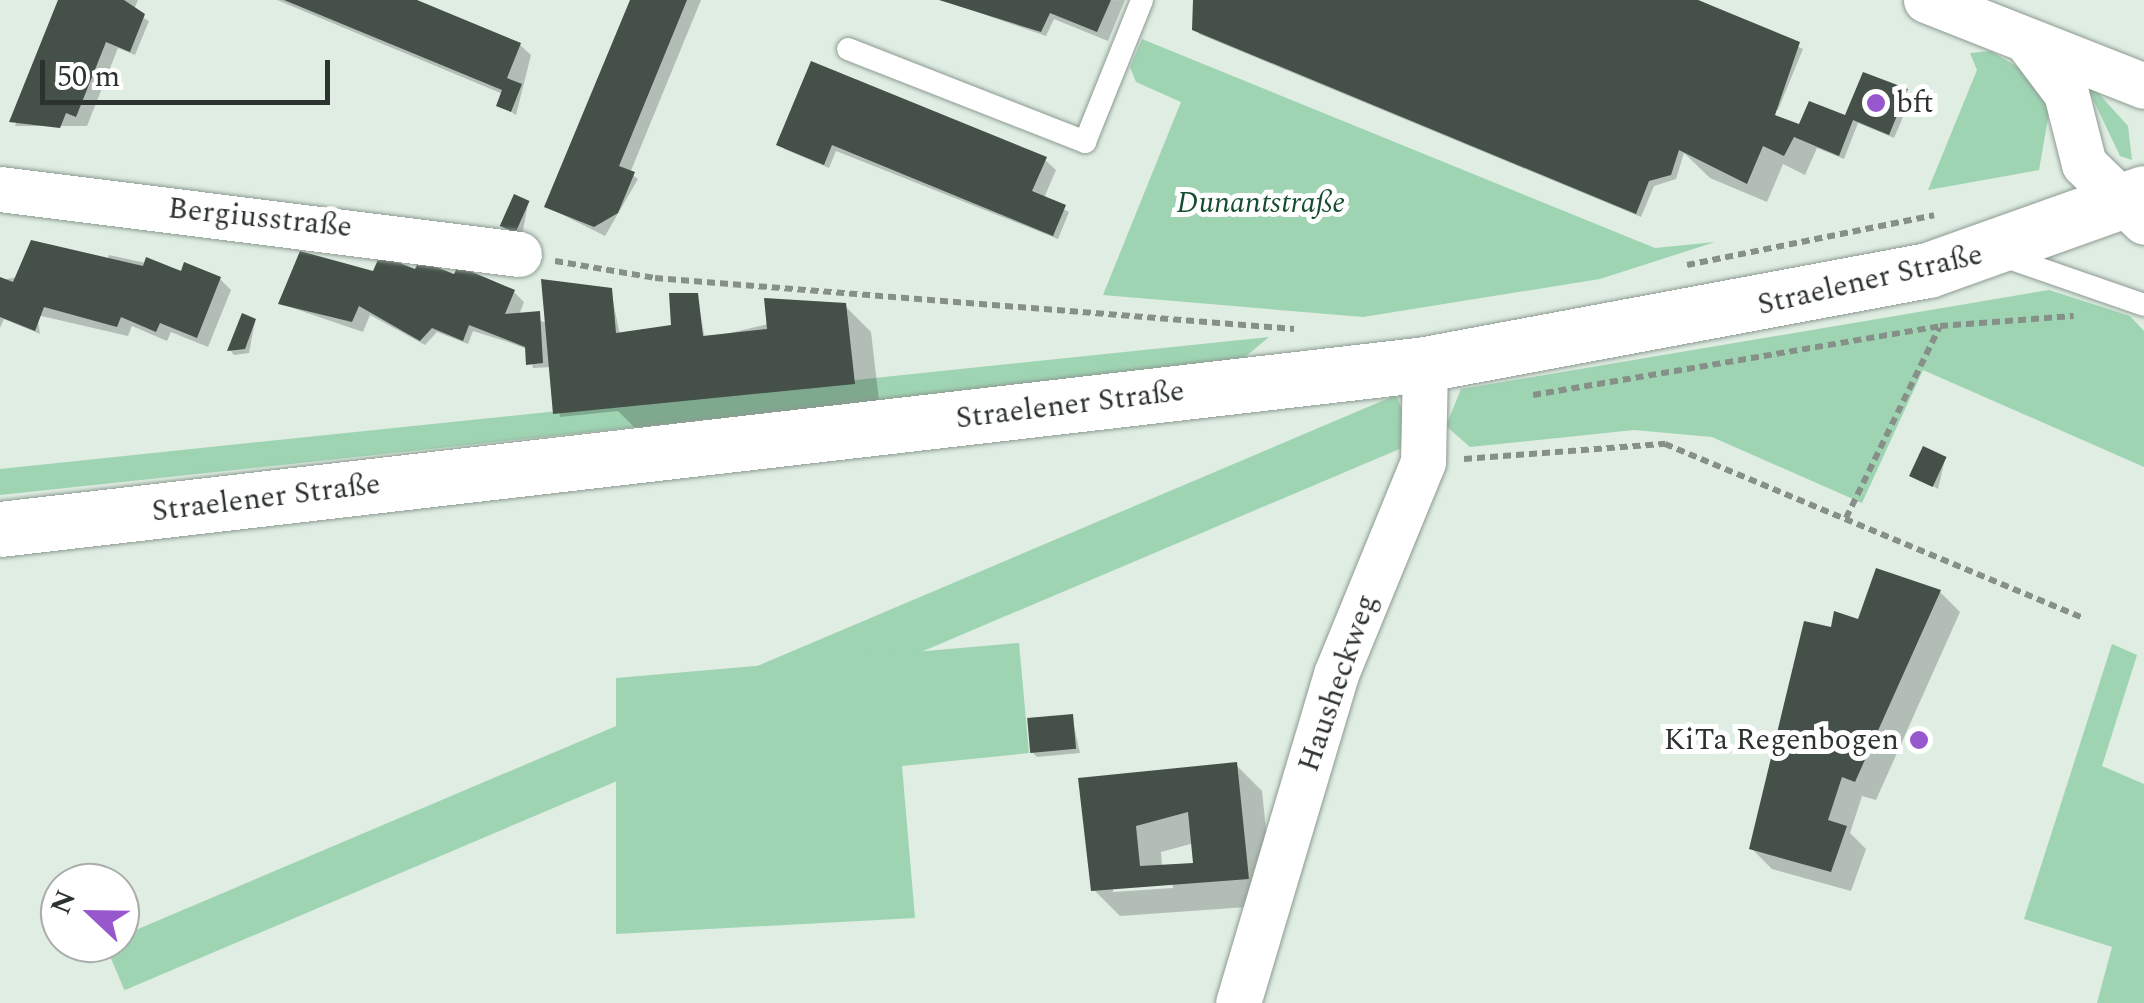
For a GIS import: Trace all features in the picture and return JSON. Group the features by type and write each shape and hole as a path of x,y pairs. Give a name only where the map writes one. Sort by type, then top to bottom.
{"street":[{"path":"1926,0 2144,86"},
{"path":"2026,40 2066,93 2084,164 2138,206"},
{"name":"Bergiusstraße","path":"0,189 519,254"},
{"name":"Straelener Straße","path":"0,529 1425,364 1922,245 1992,252 2138,206"},
{"name":"Hausheckweg","path":"1238,1003 1336,674 1423,462 1425,364"}],"lane":[{"path":"848,49 1085,142 1142,0"},
{"path":"1992,252 2111,288 2144,305"}],"path":[{"path":"1922,245 1952,209"},
{"path":"1675,269 1803,234 1922,245"},
{"path":"1846,518 1940,326 1922,245"},
{"path":"519,254 655,278 1312,332"},
{"path":"1527,396 1940,326 2097,314 2111,288"},
{"path":"1423,462 1665,444 2084,618"}],"green space":[{"name":"Dunantstraße","path":"1142,39 1655,248 1715,242 1600,279 1363,317 1103,295 1181,102 1136,82 1130,67"},
{"path":"1990,51 2030,74 2050,107 2039,170 1928,190 1977,70 1970,53"},
{"path":"2081,74 2128,126 2132,160 2120,156"},
{"path":"2049,290 2130,316 2144,331 2144,467 1923,370 1862,503 1712,437 1634,430 1470,447 1446,426 1461,389"},
{"path":"1269,337 1238,363 0,495 0,469"},
{"path":"1396,395 1416,442 124,990 113,963 140,963 140,928"},
{"path":"1019,643 1029,753 902,766 915,918 616,934 616,678"},
{"path":"2112,644 2137,655 2102,766 2144,784 2144,1003 2097,1003 2112,947 2024,919"}],"building":[{"path":"58,0 124,0 145,14 130,52 106,42 76,117 66,113 60,128 9,122"},
{"path":"284,0 417,0 521,43 507,78 522,84 511,112 496,106 502,90"},
{"path":"630,0 687,0 619,166 635,172 618,213 594,227 544,207"},
{"path":"939,0 1111,0 1097,32 1050,13 1041,32"},
{"path":"1193,0 1698,0 1800,42 1775,115 1799,124 1809,101 1845,115 1863,72 1908,89 1889,135 1853,120 1839,156 1794,137 1784,156 1763,146 1747,184 1679,150 1671,175 1649,181 1636,214 1192,30"},
{"path":"811,61 1047,157 1032,191 1066,205 1053,236 832,145 824,165 776,145"},
{"path":"514,194 530,201 515,233 500,226"},
{"path":"31,240 143,266 146,257 181,271 184,262 221,277 197,338 160,323 156,332 121,317 117,327 44,307 35,331 0,317 0,277 13,282"},
{"path":"300,251 373,271 380,255 415,269 419,260 454,274 458,266 515,290 505,314 540,311 543,363 526,365 525,347 469,325 463,341 432,328 420,341 359,306 352,322 278,304"},
{"path":"541,279 612,288 616,333 671,325 669,293 698,293 703,336 767,329 764,298 846,303 855,384 553,414"},
{"path":"242,313 256,319 245,349 227,351"},
{"path":"1923,446 1947,457 1933,487 1909,476"},
{"path":"1876,568 1941,590 1855,782 1842,777 1828,820 1847,826 1831,872 1749,849 1804,621 1831,627 1834,611 1858,619"},
{"path":"1073,714 1076,749 1030,753 1027,718"},
{"path":"1237,762 1249,879 1091,891 1078,778","holes":["1188,812 1193,863 1140,866 1136,826"]}],"place":[{"name":"bft","path":"1876,103"},
{"name":"KiTa Regenbogen","path":"1919,740"}]}
